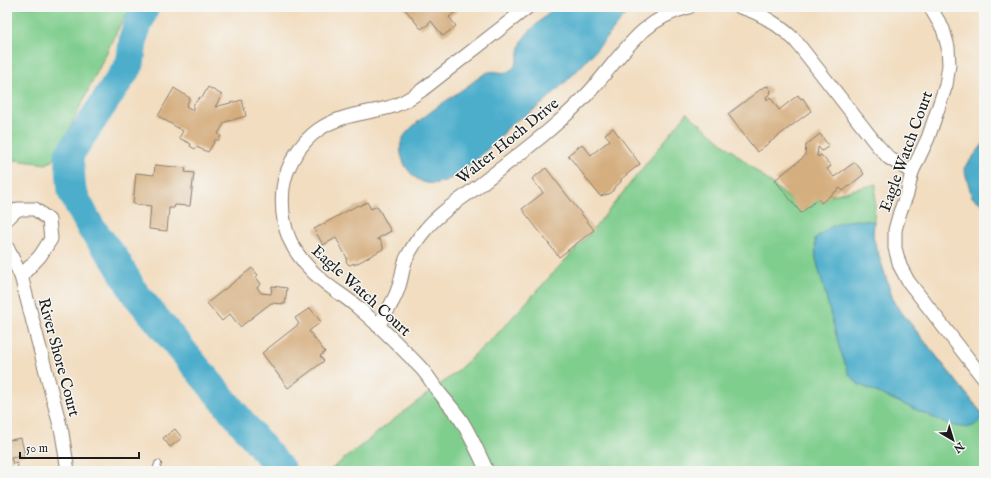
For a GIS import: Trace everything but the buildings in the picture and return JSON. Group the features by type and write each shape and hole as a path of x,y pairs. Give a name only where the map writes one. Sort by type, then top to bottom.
{"street":[{"name":"Eagle Watch Court","path":"487,471 461,420 421,368 356,306 308,268 296,254 287,237 283,217 282,200 284,180 292,161 303,145 318,130 333,122 352,115 388,108 406,101 528,7"},
{"name":"Walter Hoch Drive","path":"378,326 392,303 398,289 406,260 425,229 439,216 519,154 561,119 592,90 631,42 645,29 660,18 677,10 690,7"},
{"path":"740,7 767,18 782,28 795,40 877,145 889,158 912,172"},
{"name":"Eagle Watch Court","path":"930,7 943,30 948,47 949,65 946,85 928,138 912,172 908,194 900,212 895,230 895,248 900,266 908,281 984,378"},
{"path":"7,219 18,209 35,209 49,220 51,239 40,256 21,276"},
{"name":"River Shore Court","path":"7,247 21,276 57,412 68,471"}],"green space":[{"path":"7,7 131,7 118,29 55,159 46,164 7,159"},
{"path":"687,113 796,204 876,184 873,237 894,303 984,415 984,471 329,471 454,374 499,332 592,231"}],"water":[{"path":"556,7 633,7 626,13 593,54 568,80 531,112 512,123 482,155 469,166 443,182 430,184 418,179 406,167 400,149 401,141 407,132 432,111 486,73 493,71 505,72 512,69 517,62 520,46 526,35"},
{"path":"984,143 984,205 972,197 964,168"},
{"path":"855,220 874,221 873,237 894,303 980,411 982,417 975,425 964,427 950,425 858,384 849,374 840,350 816,259 815,239 833,226 842,222"}],"waterway":[{"path":"145,7 134,35 130,64 69,155 72,192 91,228 115,259 134,292 282,471"}]}
